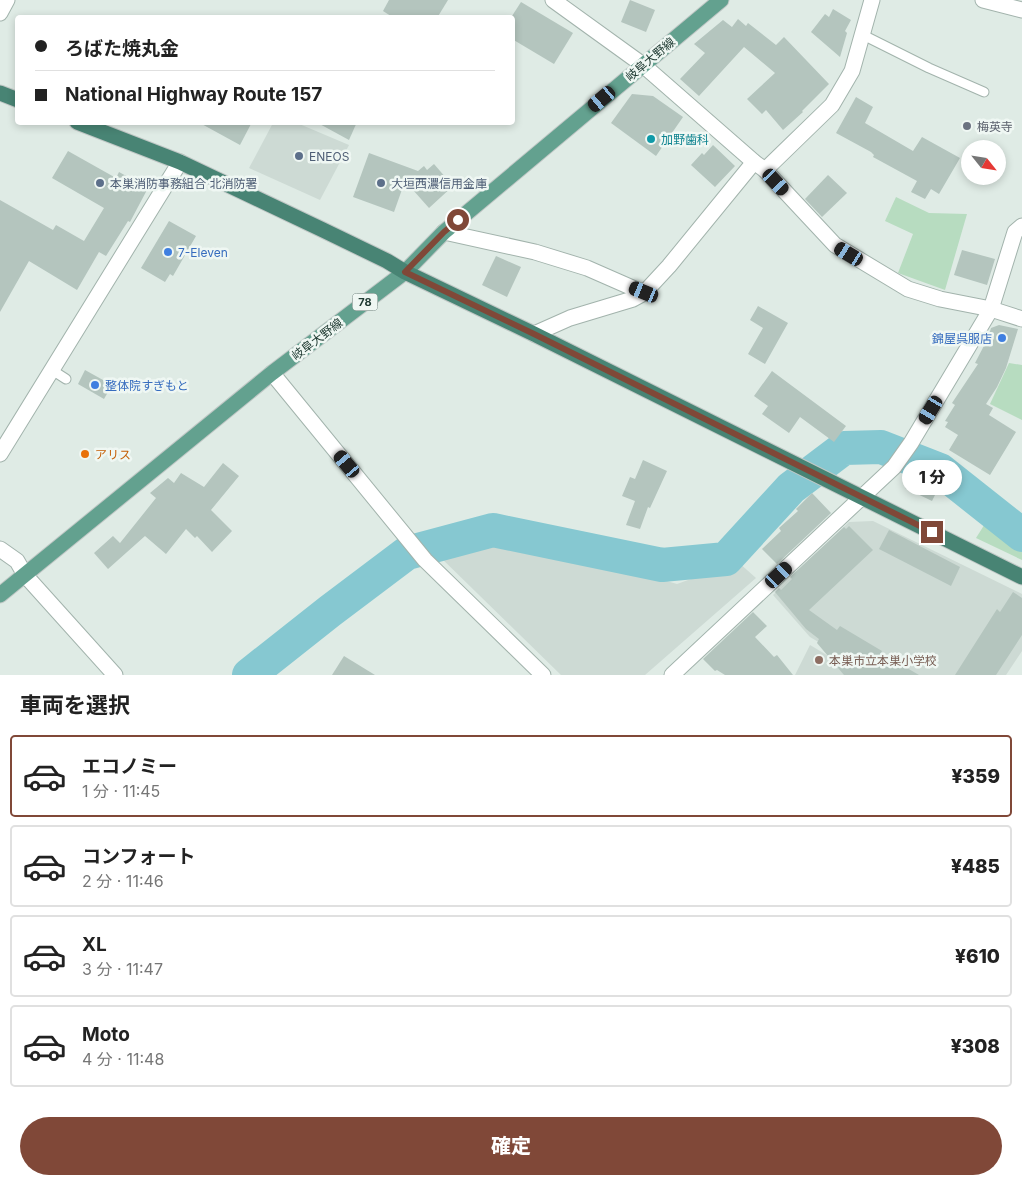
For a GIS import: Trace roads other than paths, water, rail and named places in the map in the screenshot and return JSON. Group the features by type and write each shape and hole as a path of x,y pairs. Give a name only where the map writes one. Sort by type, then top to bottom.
{"highway":[{"path":"0,93 15,99"},
{"path":"85,125 180,162 379,257 405,272 862,496 1022,577"}],"main road":[{"name":"岐阜大野線","path":"0,595 272,374 405,272 444,232 721,0"}],"street":[{"path":"0,12 7,0"},
{"path":"553,0 643,65 759,166 834,245 908,289 940,299 991,309 1022,319"},
{"path":"534,334 570,318 633,299 644,292 759,166 832,105 852,70 872,0"},
{"path":"983,0 1022,10"},
{"path":"0,454 180,162"},
{"path":"672,675 894,467 911,443 991,309 1015,232 1022,226"},
{"path":"444,232 535,252 587,268 644,292"},
{"path":"272,374 425,560 543,675"},
{"path":"0,549 17,561 25,575 115,675"}],"lane":[{"path":"863,35 929,68 984,92"},
{"path":"52,370 66,379"}],"waterway":[{"path":"249,675 407,553 493,530 662,565 726,559 791,488 844,448 881,447 940,470 1022,535"}],"place":[{"name":"梅英寺","path":"967,126"},
{"name":"加野歯科","path":"651,139"},
{"name":"ENEOS","path":"299,156"},
{"name":"本巣消防事務組合 北消防署","path":"100,183"},
{"name":"大垣西濃信用金庫","path":"381,183"},
{"name":"7-Eleven","path":"168,252"},
{"name":"錦屋呉服店","path":"1002,338"},
{"name":"整体院すぎもと","path":"95,385"},
{"name":"アリス","path":"85,454"},
{"name":"本巣市立本巣小学校","path":"819,660"}]}
